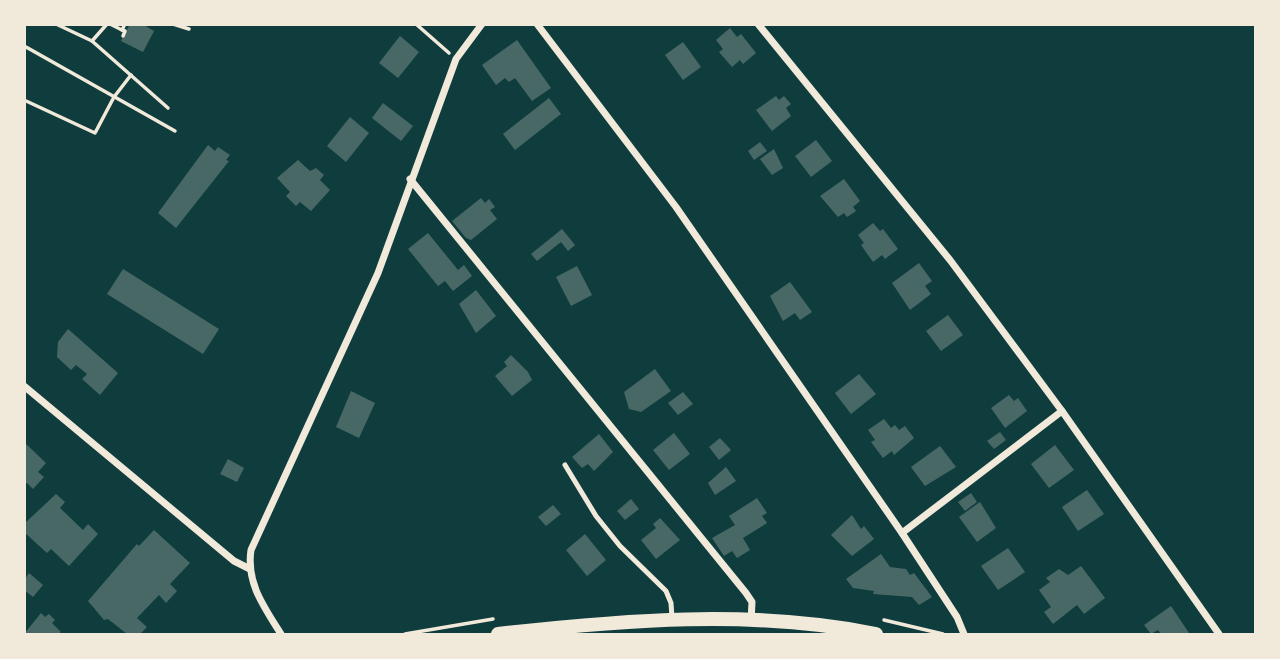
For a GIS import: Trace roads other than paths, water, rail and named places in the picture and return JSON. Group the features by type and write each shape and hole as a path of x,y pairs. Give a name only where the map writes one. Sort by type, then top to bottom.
{"main road":[{"path":"498,635 673,621 832,627 876,635"}],"street":[{"path":"281,635 256,592 248,568 251,550 378,273 410,179 456,59 482,24"},
{"path":"537,24 676,207 902,533 957,617 964,635"},
{"path":"758,24 950,260 1062,411 1219,635"},
{"path":"410,179 746,593 752,602 751,622"},
{"path":"24,386 234,561 248,568"},
{"path":"902,533 1062,411"}],"lane":[{"path":"565,465 596,516 620,546 666,591 671,603 673,621"}]}
